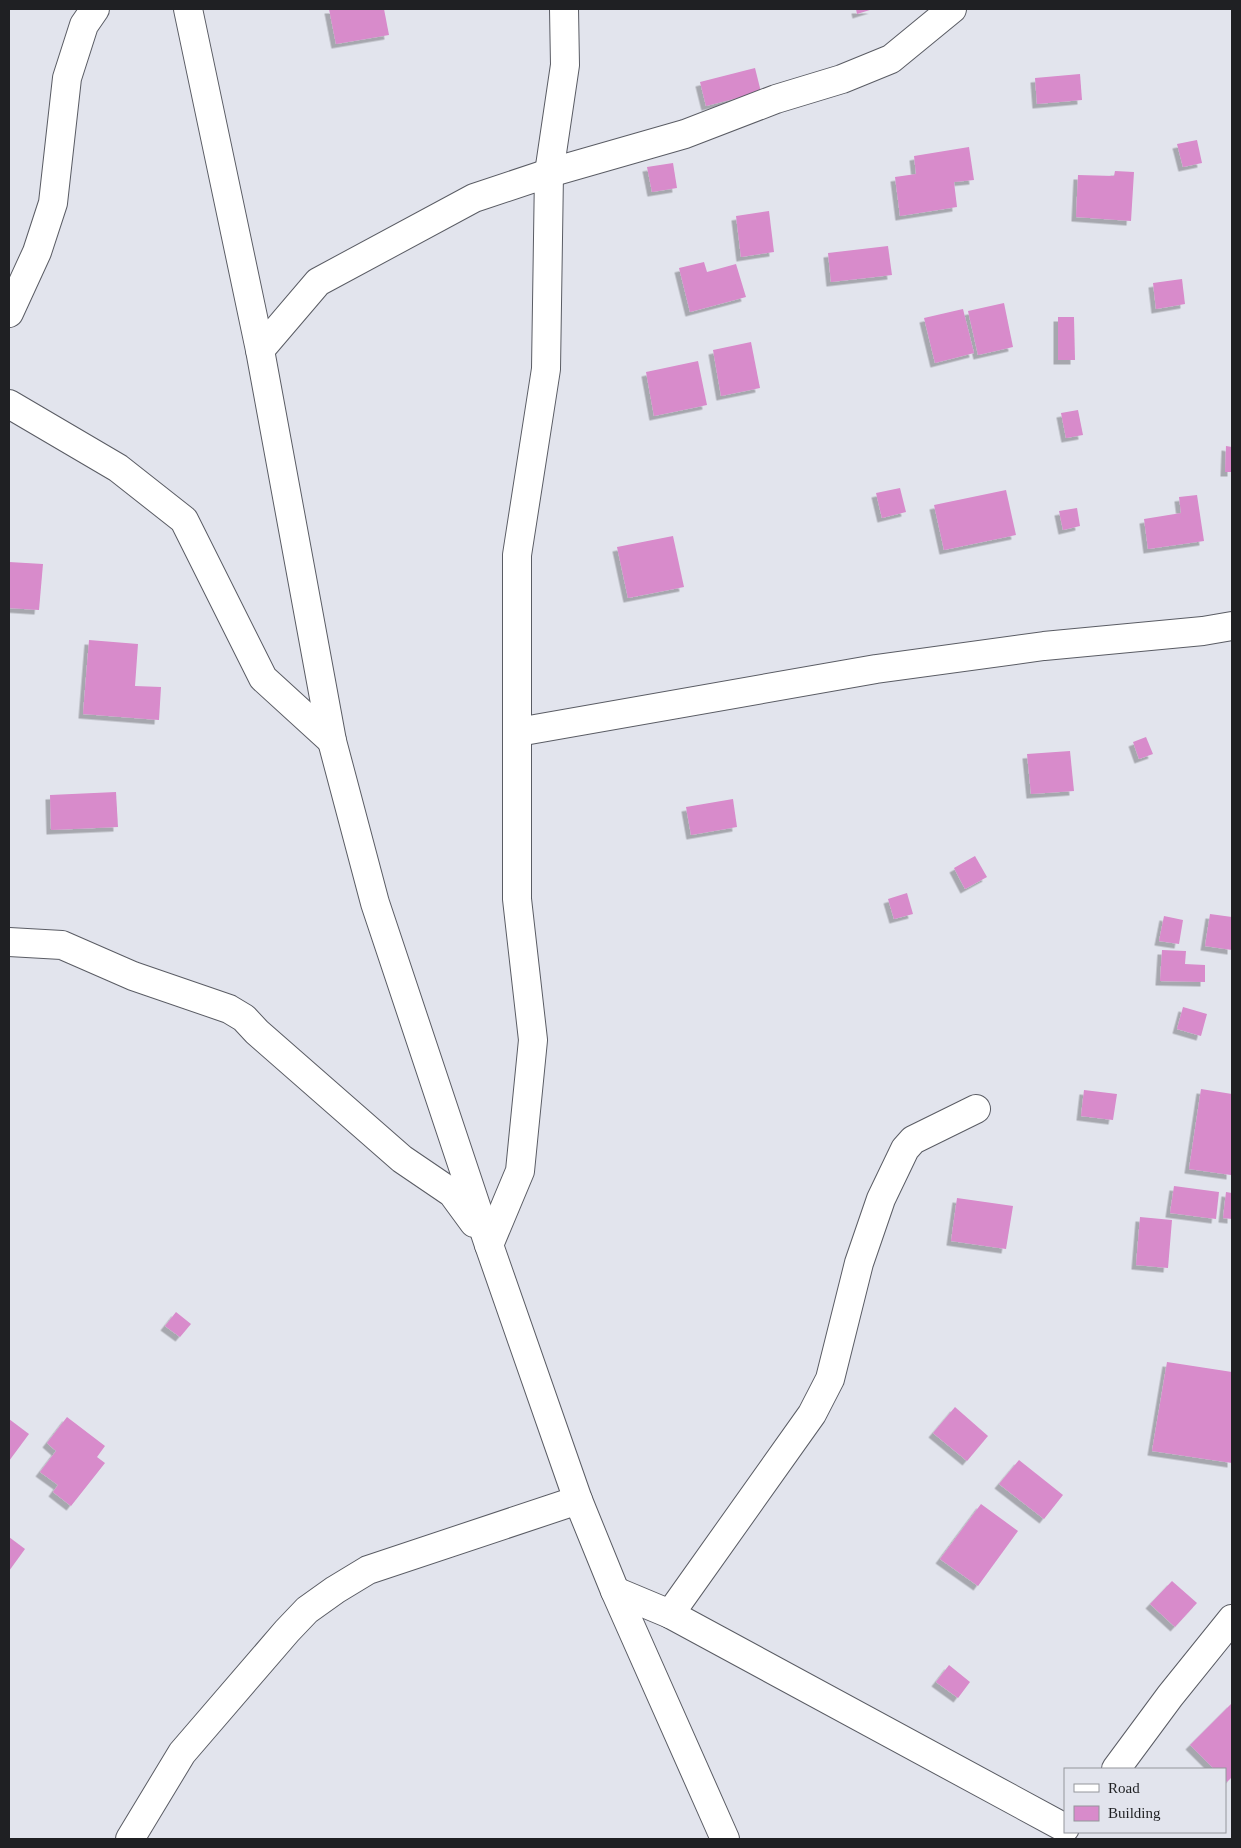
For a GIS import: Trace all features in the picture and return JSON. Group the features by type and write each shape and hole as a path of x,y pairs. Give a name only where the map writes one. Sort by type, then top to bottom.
{"street":[{"path":"9,314 37,252 52,203 67,78 84,25 96,9"},
{"path":"188,9 260,350 332,741 375,903 489,1245 578,1500 615,1591 725,1839"},
{"path":"489,1245 520,1171 533,1040 517,899 517,556 546,368 549,173 565,64 564,9"},
{"path":"260,350 318,282 474,198 549,173 685,134 776,99 850,76 891,59 952,9"},
{"path":"9,404 118,468 184,520 263,678 332,741"},
{"path":"518,732 876,669 1044,646 1203,631 1232,626"},
{"path":"9,942 62,945 133,976 229,1009 244,1018 402,1159 452,1193 489,1245"},
{"path":"670,1614 812,1414 830,1379 859,1263 881,1199 905,1149 913,1140 976,1108"},
{"path":"130,1839 182,1753 287,1631 314,1605 368,1570 578,1500"},
{"path":"615,1591 670,1614 1064,1827"},
{"path":"1117,1768 1170,1696 1232,1620"}],"building":[{"path":"329,9 384,9 389,35 336,44"},
{"path":"856,9 873,9 857,14"},
{"path":"755,68 761,92 706,106 700,82"},
{"path":"1080,74 1082,100 1037,104 1035,78"},
{"path":"1197,140 1202,163 1183,167 1177,144"},
{"path":"969,147 974,180 954,182 957,207 900,216 895,177 916,174 914,156"},
{"path":"673,163 677,188 652,192 647,167"},
{"path":"1115,171 1134,172 1131,221 1076,217 1078,175 1114,176"},
{"path":"769,211 774,252 741,257 736,216"},
{"path":"888,246 892,275 831,282 828,253"},
{"path":"704,262 707,272 736,264 746,297 690,312 679,268"},
{"path":"1182,279 1185,304 1156,309 1153,283"},
{"path":"1004,303 1013,347 978,355 968,311"},
{"path":"963,309 974,353 935,363 924,318"},
{"path":"1058,317 1074,317 1075,360 1058,360"},
{"path":"751,342 760,388 721,396 713,350"},
{"path":"698,361 707,405 654,416 646,372"},
{"path":"1078,410 1083,435 1066,438 1061,413"},
{"path":"1226,446 1232,447 1232,472 1225,472"},
{"path":"900,488 906,512 882,518 876,493"},
{"path":"1006,490 1016,535 944,550 934,505"},
{"path":"1197,495 1204,541 1148,549 1144,519 1181,513 1179,497"},
{"path":"1077,508 1080,526 1063,530 1059,511"},
{"path":"673,536 684,587 628,598 617,547"},
{"path":"9,562 43,564 39,610 9,608"},
{"path":"89,640 138,644 135,686 161,687 159,720 83,714"},
{"path":"1146,737 1153,754 1139,759 1133,742"},
{"path":"1070,751 1074,791 1031,794 1027,754"},
{"path":"116,792 118,827 51,830 50,795"},
{"path":"733,799 737,827 691,835 686,807"},
{"path":"975,856 987,877 965,889 954,868"},
{"path":"907,893 913,914 894,919 888,899"},
{"path":"1210,914 1232,917 1232,950 1205,946"},
{"path":"1164,916 1183,920 1179,944 1159,941"},
{"path":"1162,950 1186,951 1185,964 1205,965 1205,982 1160,981"},
{"path":"1183,1007 1207,1014 1201,1036 1177,1029"},
{"path":"1201,1089 1232,1094 1231,1175 1189,1169"},
{"path":"1084,1090 1117,1094 1113,1120 1081,1116"},
{"path":"1174,1186 1219,1192 1216,1219 1170,1213"},
{"path":"1226,1192 1232,1193 1232,1219 1223,1218"},
{"path":"957,1198 1013,1206 1006,1249 951,1241"},
{"path":"1140,1217 1172,1220 1168,1268 1136,1265"},
{"path":"176,1312 191,1324 180,1337 165,1326"},
{"path":"1167,1362 1232,1372 1232,1463 1152,1451"},
{"path":"955,1407 988,1436 967,1461 933,1433"},
{"path":"67,1417 105,1446 97,1457 105,1463 71,1506 53,1492 58,1485 40,1472 56,1451 47,1443"},
{"path":"9,1419 29,1434 9,1461"},
{"path":"1019,1460 1063,1495 1044,1519 999,1484"},
{"path":"981,1504 1018,1531 978,1586 940,1559"},
{"path":"9,1537 25,1549 9,1571"},
{"path":"1172,1581 1197,1603 1175,1627 1150,1604"},
{"path":"949,1665 970,1682 958,1698 936,1682"},
{"path":"1232,1703 1232,1777 1227,1782 1226,1768 1213,1768 1190,1745"}]}
